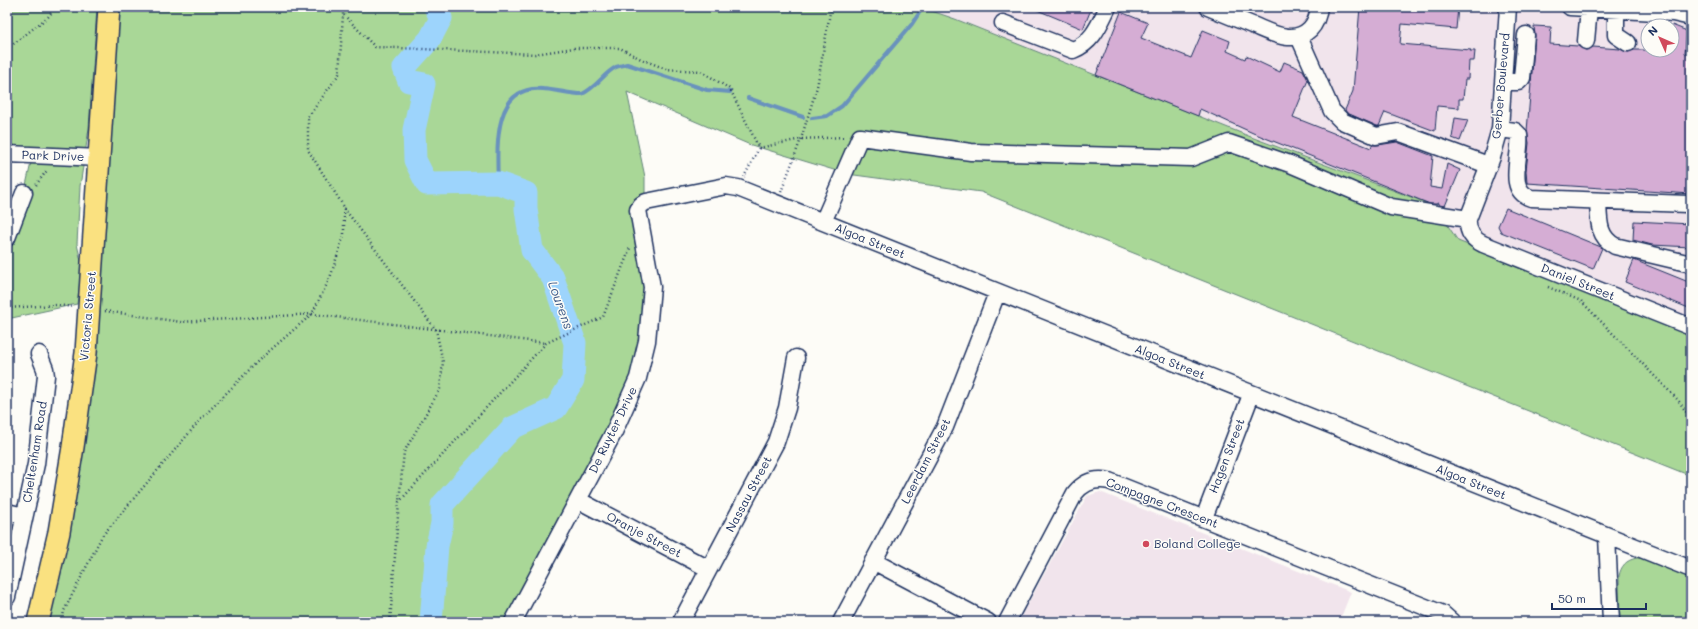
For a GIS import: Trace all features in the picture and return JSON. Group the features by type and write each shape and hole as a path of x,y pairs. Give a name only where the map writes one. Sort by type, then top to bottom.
{"main road":[{"name":"Victoria Street","path":"38,622 60,532 80,400 90,309 109,7"}],"street":[{"path":"1003,23 1073,50 1083,46 1091,38 1108,7"},
{"path":"1208,7 1278,35 1290,38 1300,37 1312,27 1318,15 1319,7"},
{"name":"Gerber Boulevard","path":"1468,225 1500,129 1508,7"},
{"path":"1570,7 1616,10 1673,10 1691,17"},
{"path":"1586,41 1589,8"},
{"path":"1616,10 1616,35 1628,43"},
{"path":"1504,82 1518,82 1522,78 1526,35"},
{"path":"1300,37 1332,111 1342,121 1376,136 1398,132 1488,165"},
{"path":"1500,129 1515,131 1519,135 1516,181 1519,189 1526,196 1531,198 1691,203"},
{"path":"823,222 860,137 971,152 1191,158 1229,143 1290,164 1391,207 1468,225"},
{"name":"Park Drive","path":"7,154 100,158"},
{"name":"Algoa Street","path":"646,202 721,186 738,188 1251,395 1691,570"},
{"path":"7,238 24,193"},
{"path":"1598,201 1600,230 1603,236 1611,244 1691,264"},
{"name":"De Ruyter Drive","path":"513,622 623,414 638,378 644,359 650,323 652,287 638,215 638,210 641,205 646,202"},
{"name":"Daniel Street","path":"1468,225 1474,239 1483,244 1691,327"},
{"name":"Leerdam Street","path":"841,622 945,427 997,293"},
{"name":"Cheltenham Road","path":"7,597 36,464 46,376 39,354"},
{"name":"Nassau Street","path":"681,622 776,442 787,408 796,358"},
{"name":"Hagen Street","path":"1204,518 1251,395"},
{"name":"Compagne Crescent","path":"1007,622 1072,498 1079,488 1096,480 1109,481 1204,518 1443,614 1452,622"},
{"name":"Oranje Street","path":"578,500 709,570"},
{"path":"7,512 24,516"},
{"path":"1607,536 1611,622"},
{"path":"873,561 988,622"}],"path":[{"path":"8,48 48,17 56,7"},
{"path":"343,7 344,15 339,74 308,117 308,150 344,207 436,330 443,362 440,389 404,452 390,622"},
{"path":"777,204 801,139 817,87 832,7"},
{"path":"344,15 375,47 535,54 574,48 620,48 641,59 666,69 702,71 730,90 759,148"},
{"path":"759,148 801,139 860,137"},
{"path":"738,188 759,148"},
{"path":"24,193 34,188 52,165 52,155"},
{"path":"62,622 64,611 102,536 201,419 258,360 312,314 330,278 344,235 344,207"},
{"path":"399,502 546,343 603,317 632,245"},
{"path":"1545,285 1581,301 1678,400 1691,419"},
{"path":"7,308 57,305 181,322 312,314 546,343"}],"shaded area":[{"path":"920,7 1691,7 1691,334 1458,241 1435,206 1251,137 955,19"},
{"name":"Boland College","path":"1100,492 1351,592 1339,622 1018,622 1087,496"}],"green space":[{"path":"7,7 97,7 89,128 80,186 77,244 82,266 77,304 7,319 7,240 24,194 33,154 7,153"},
{"path":"118,7 920,7 955,19 1251,137 1435,206 1458,241 1691,334 1691,476 981,192 847,174 748,144 627,92 645,177 645,203 638,215 631,217 643,281 644,298 638,348 634,364 616,411 505,622 45,622"},
{"path":"1641,558 1691,578 1691,622 1620,622 1620,572 1627,562"}],"building":[{"path":"1030,7 1092,7 1083,29"},
{"path":"1360,7 1458,7 1456,29 1402,24 1400,44 1475,51 1474,61 1469,61 1468,79 1465,79 1463,99 1459,99 1459,108 1437,106 1435,131 1385,112 1379,126 1377,126 1347,113 1345,110 1353,91"},
{"path":"1121,12 1148,23 1141,38 1191,58 1203,30 1230,41 1227,51 1245,59 1246,56 1280,72 1284,62 1303,70 1308,80 1293,117 1371,148 1372,145 1397,142 1433,156 1430,187 1442,189 1447,164 1460,170 1445,206 1439,205 1439,203 1430,204 1253,133 1200,109 1198,116 1096,75"},
{"path":"1534,26 1551,27 1550,44 1578,46 1586,50 1593,47 1620,49 1628,52 1640,50 1640,58 1680,58 1680,28 1687,31 1685,53 1691,53 1691,194 1527,183 1526,171 1529,143 1527,131 1535,36"},
{"path":"1455,118 1468,120 1460,141 1452,138"},
{"path":"1506,208 1601,247 1602,248 1593,269 1501,232 1498,226"},
{"path":"1634,221 1691,224 1691,247 1652,245 1633,240"},
{"path":"1634,260 1691,283 1691,309 1625,282"}],"waterway":[{"name":"Lourens","path":"431,622 437,546 442,523 442,505 512,428 556,408 573,380 575,343 553,278 532,250 526,209 526,193 498,183 427,184 415,160 414,130 424,84 409,81 404,68 430,39 441,18 435,7"},
{"path":"812,118 827,116 842,106 912,24 923,7"},
{"path":"498,183 497,153 501,121 506,108 514,97 526,90 543,89 582,94 592,88 616,67 627,64 707,90 730,92"},
{"path":"748,98 803,117"}],"place":[{"name":"Boland College","path":"1146,544"}]}
